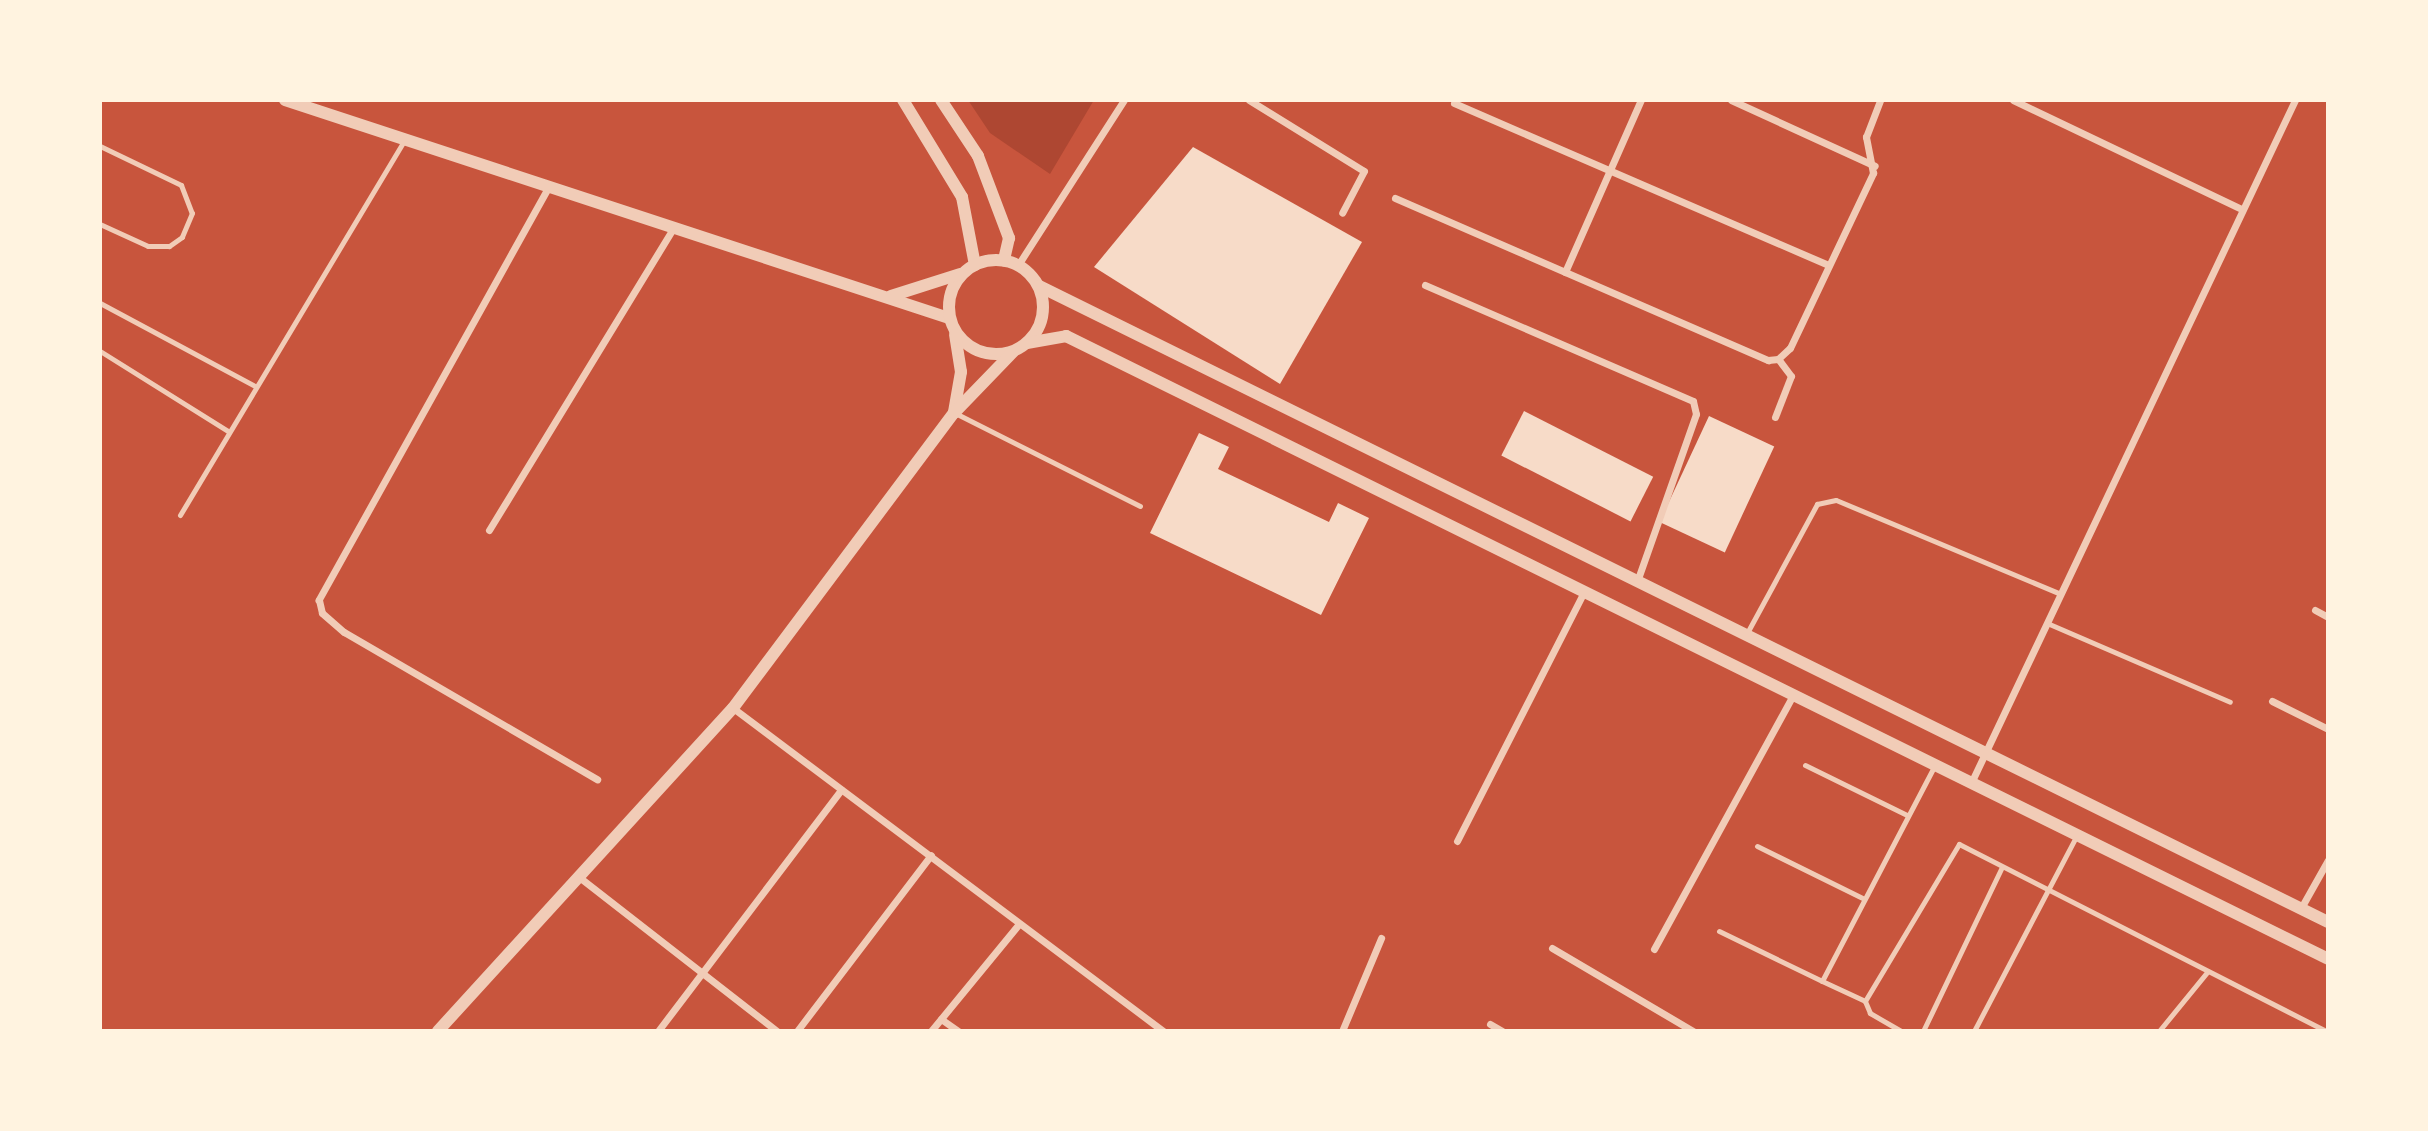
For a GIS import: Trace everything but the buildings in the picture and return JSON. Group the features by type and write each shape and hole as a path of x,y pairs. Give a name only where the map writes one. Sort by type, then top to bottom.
{"street":[{"path":"285,100 949,318"},
{"path":"903,100 962,197 975,265"},
{"path":"941,100 978,156 1009,238 1004,260"},
{"path":"1018,265 1124,100"},
{"path":"1249,100 1358,164 1363,179 1342,213"},
{"path":"1565,272 1641,100"},
{"path":"1731,100 1875,166"},
{"path":"1395,198 1768,360 1778,359 1790,348 1875,166 1866,137 1880,100"},
{"path":"2013,100 2242,209"},
{"path":"1971,783 2295,100"},
{"path":"1454,103 1829,265"},
{"path":"549,186 319,600 322,612 344,632 597,779"},
{"path":"489,530 675,227"},
{"path":"888,296 927,290 975,265 1004,260 1018,265 1039,286 2328,922"},
{"path":"954,413 961,372 948,301 962,274"},
{"path":"1424,285 1693,401 1696,414 1637,582"},
{"path":"1027,343 1043,316 1039,286"},
{"path":"955,333 981,353 1013,352"},
{"path":"438,1031 733,708 954,413 1013,352 1027,343 1066,337 2328,959"},
{"path":"1775,417 1791,376 1778,359"},
{"path":"1457,841 1584,592"},
{"path":"2315,610 2328,617"},
{"path":"1654,949 1793,695"},
{"path":"2272,701 2328,729"},
{"path":"733,708 1163,1031"},
{"path":"658,1031 841,790"},
{"path":"797,1031 931,855"},
{"path":"2301,908 2328,860"},
{"path":"579,877 777,1031"},
{"path":"931,1031 1019,924"},
{"path":"1342,1031 1381,938"},
{"path":"1552,948 1693,1031"},
{"path":"941,1019 958,1031"},
{"path":"1490,1024 1502,1031"}],"lane":[{"path":"180,515 405,139"},
{"path":"100,146 181,185 192,213 183,237 169,246 148,246 100,224"},
{"path":"100,303 255,386"},
{"path":"100,351 228,431"},
{"path":"954,413 1140,506"},
{"path":"1746,636 1817,504 1836,500 2062,594"},
{"path":"2047,623 2230,702"},
{"path":"1805,765 1908,815"},
{"path":"1822,981 1862,898 1935,765"},
{"path":"1974,1031 2077,835"},
{"path":"1865,1000 1959,844 2326,1031"},
{"path":"1756,846 1862,898"},
{"path":"1923,1031 2002,867"},
{"path":"1719,931 1865,1000 1870,1013 1901,1031"},
{"path":"2159,1031 2208,971"}],"shaded area":[{"path":"968,100 1094,100 1050,174 990,133"}]}
